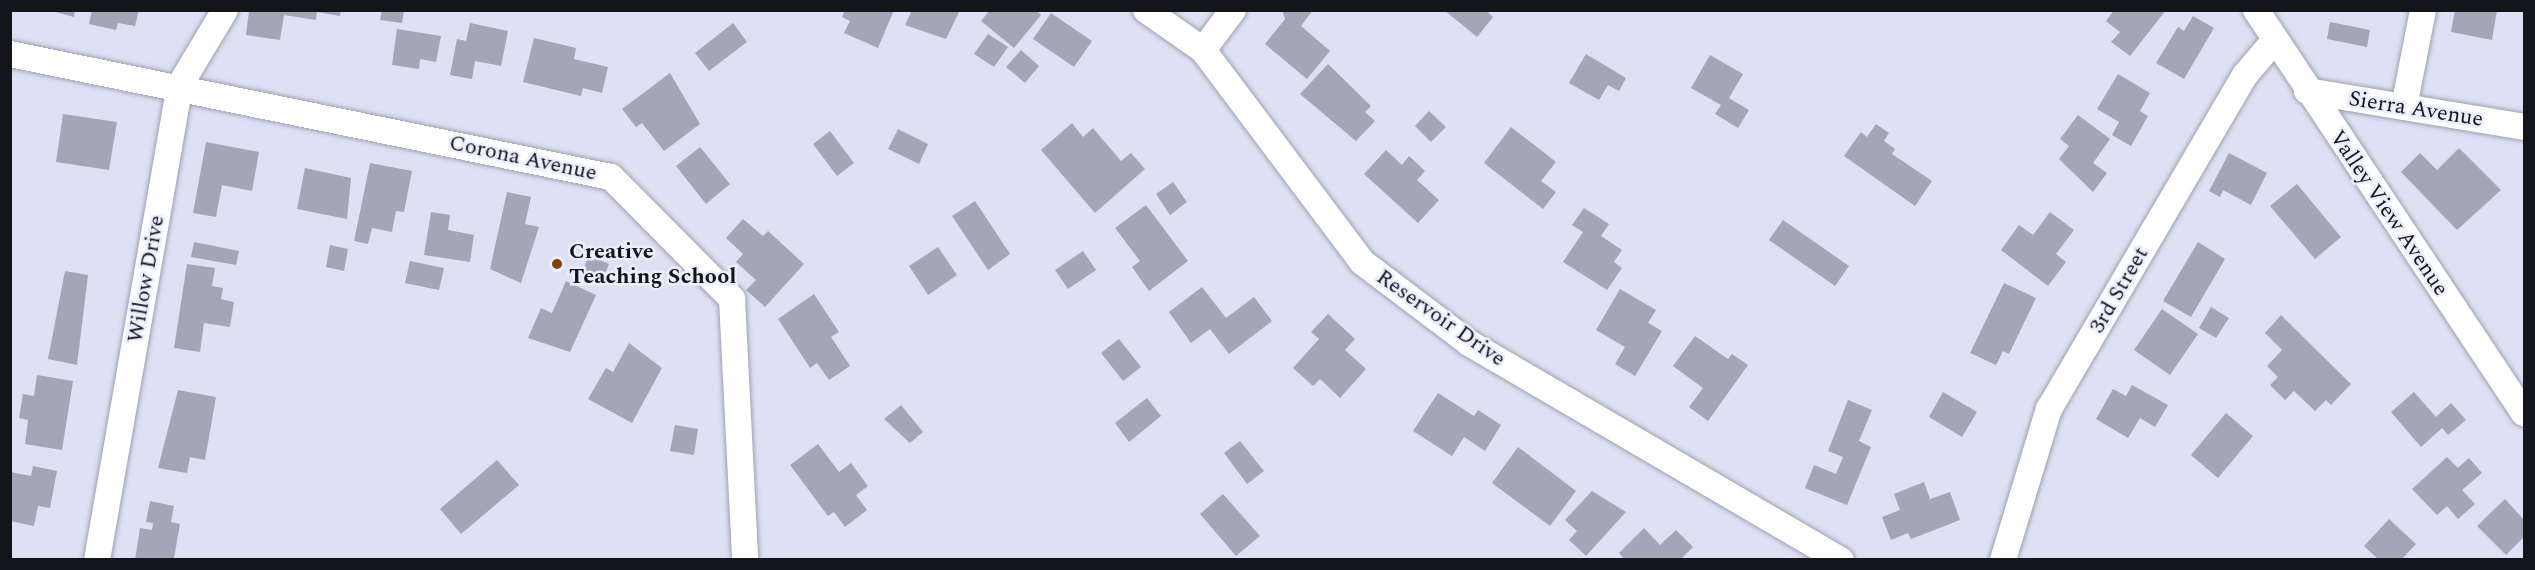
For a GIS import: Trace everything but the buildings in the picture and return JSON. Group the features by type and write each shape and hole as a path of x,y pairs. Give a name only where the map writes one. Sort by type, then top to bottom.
{"street":[{"name":"Willow Drive","path":"97,560 180,85 225,10"},
{"name":"Reservoir Drive","path":"1146,10 1203,50 1362,262 1469,343 1841,560"},
{"path":"1203,50 1233,10"},
{"name":"Valley View Avenue","path":"2256,10 2307,91 2524,413"},
{"path":"2404,107 2423,10"},
{"name":"3rd Street","path":"2004,560 2049,409 2245,75 2275,40"},
{"name":"Corona Avenue","path":"10,54 180,85 611,177 732,300 744,560"},
{"name":"Sierra Avenue","path":"2307,91 2524,127"}],"place":[{"name":"Creative Teaching School","path":"557,264"}]}
